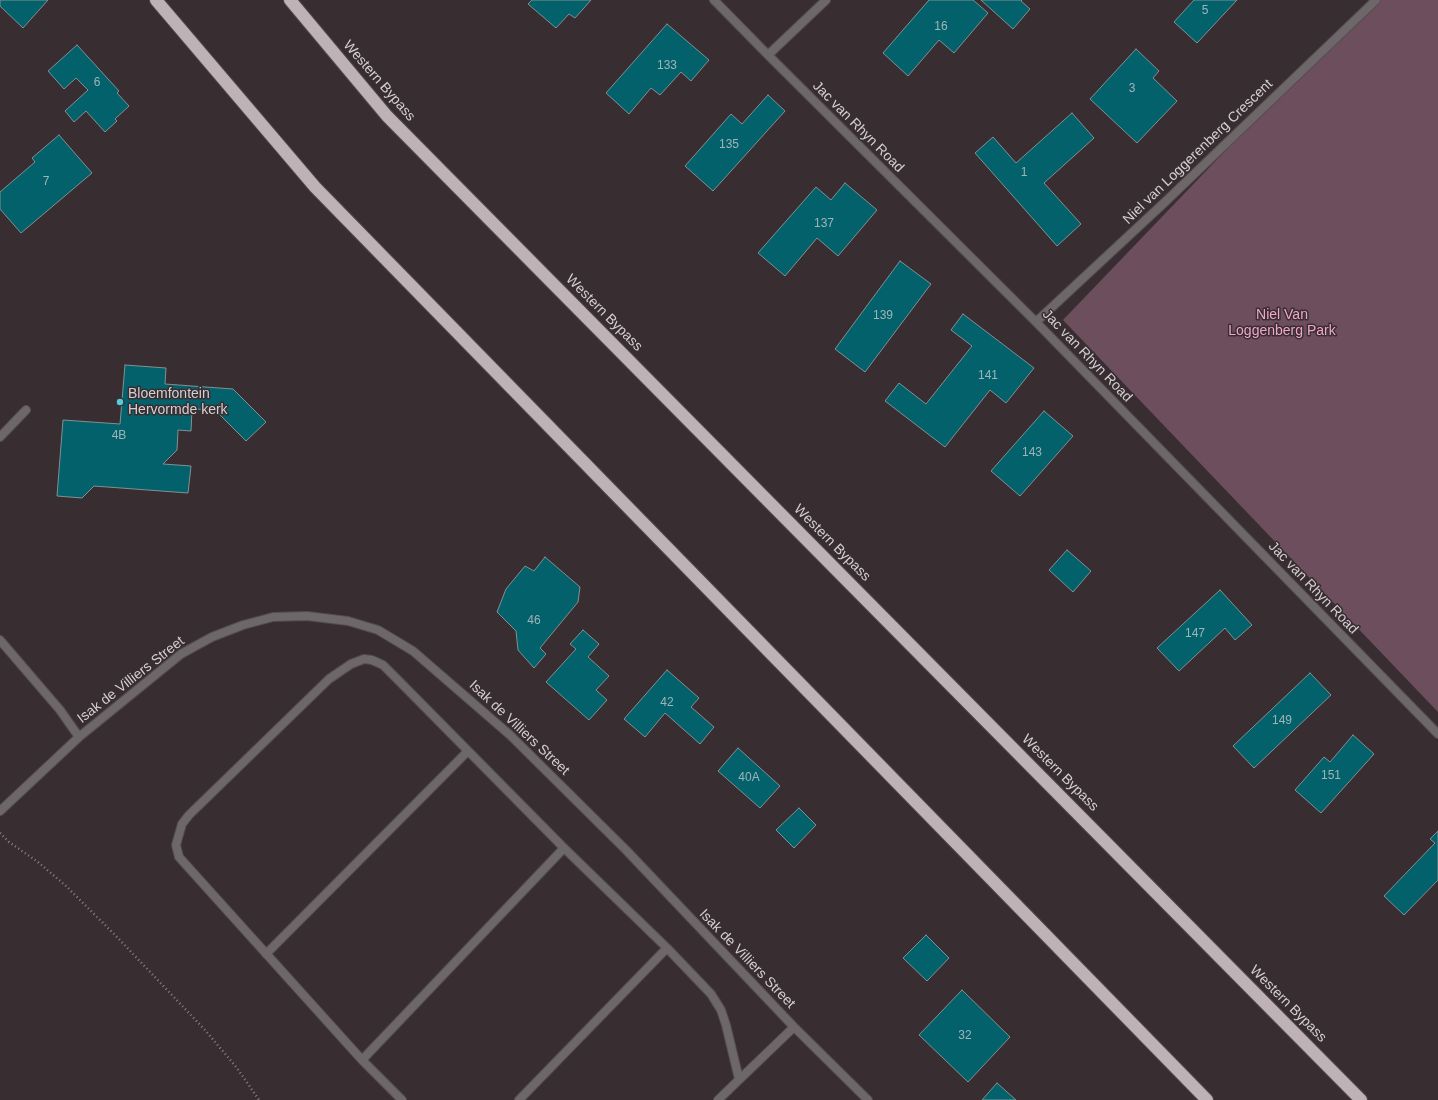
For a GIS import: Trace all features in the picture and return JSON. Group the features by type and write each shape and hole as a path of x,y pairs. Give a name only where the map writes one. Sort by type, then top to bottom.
{"highway":[{"path":"156,0 315,187 1207,1100"},
{"name":"Western Bypass","path":"290,0 387,116 1361,1100"}],"street":[{"name":"Jac van Rhyn Road","path":"714,0 1036,322 1438,734"},
{"path":"768,55 826,0"},
{"name":"Niel van Loggerenberg Crescent","path":"1036,322 1171,197 1376,0"},
{"path":"0,437 26,410"},
{"name":"Isak de Villiers Street","path":"0,810 78,738 181,654 212,637 243,625 273,618 307,616 348,622 378,630 413,651 510,735 626,850 794,1027 868,1100"},
{"path":"0,640 60,710 78,738"},
{"path":"402,1100 362,1060 179,857 176,845 182,824 189,815 329,678 351,664 364,659 372,660 383,665 564,848 667,948 711,994 721,1010 726,1025 739,1079"},
{"path":"266,954 468,751"},
{"path":"362,1060 564,848"},
{"path":"519,1100 667,948"},
{"path":"718,1100 794,1027"}],"path":[{"path":"0,833 9,842 38,862 66,886 117,937 205,1030 237,1068 259,1100"}],"green space":[{"name":"Niel Van Loggenberg Park","path":"1370,0 1438,0 1438,712 1063,320"}],"building":[{"path":"0,0 48,0 23,28 0,6"},
{"path":"532,0 591,0 575,18 569,14 556,28 528,4"},
{"path":"929,0 973,0 988,13 954,53 939,40 908,76 883,53"},
{"path":"981,0 1022,0 1021,1 1030,9 1013,29"},
{"path":"1194,0 1237,0 1197,43 1174,22"},
{"path":"667,24 709,60 691,81 681,72 660,95 651,88 629,114 606,93"},
{"path":"77,45 119,91 117,93 129,106 115,119 117,121 105,132 86,111 74,122 65,111 88,90 76,78 64,89 48,71"},
{"path":"1136,49 1159,71 1153,78 1177,101 1137,143 1090,99"},
{"path":"768,95 785,111 713,191 685,166 731,114 742,124"},
{"path":"1072,113 1094,138 1044,183 1081,224 1057,246 975,153 993,137 1016,163"},
{"path":"59,135 92,173 21,233 0,209 0,192 35,162 32,158"},
{"path":"845,183 877,210 838,256 817,238 785,276 758,253 816,187 831,200"},
{"path":"900,261 931,284 865,372 835,349"},
{"path":"963,314 1034,368 1006,403 990,390 945,447 885,401 899,383 926,404 972,346 951,330"},
{"path":"125,365 166,368 165,384 233,389 266,422 246,441 215,410 192,409 191,431 178,430 177,450 163,464 191,466 188,493 94,486 82,498 57,496 63,420 120,424"},
{"path":"1044,411 1073,436 1020,496 991,471"},
{"path":"1067,550 1091,571 1073,592 1049,570"},
{"path":"545,557 580,587 578,602 540,648 546,654 534,668 518,650 516,631 497,612 506,589 525,566 534,571"},
{"path":"1220,590 1252,625 1235,640 1225,628 1179,671 1157,648"},
{"path":"583,630 599,644 588,657 609,676 596,690 607,700 589,720 546,682 576,649 570,644"},
{"path":"667,670 699,698 691,707 714,727 700,744 665,713 645,737 624,719"},
{"path":"1310,673 1331,695 1254,768 1233,746"},
{"path":"1353,735 1374,754 1321,813 1295,790 1324,757 1330,762"},
{"path":"738,748 780,786 760,808 718,771"},
{"path":"799,808 816,825 794,848 776,830"},
{"path":"1438,831 1438,880 1404,915 1384,896 1435,843 1430,839"},
{"path":"926,935 949,958 927,981 903,958"},
{"path":"962,990 1010,1037 968,1082 919,1035"},
{"path":"997,1083 1016,1100 982,1100"}],"place":[{"name":"Bloemfontein Hervormde kerk","path":"120,402"}]}
